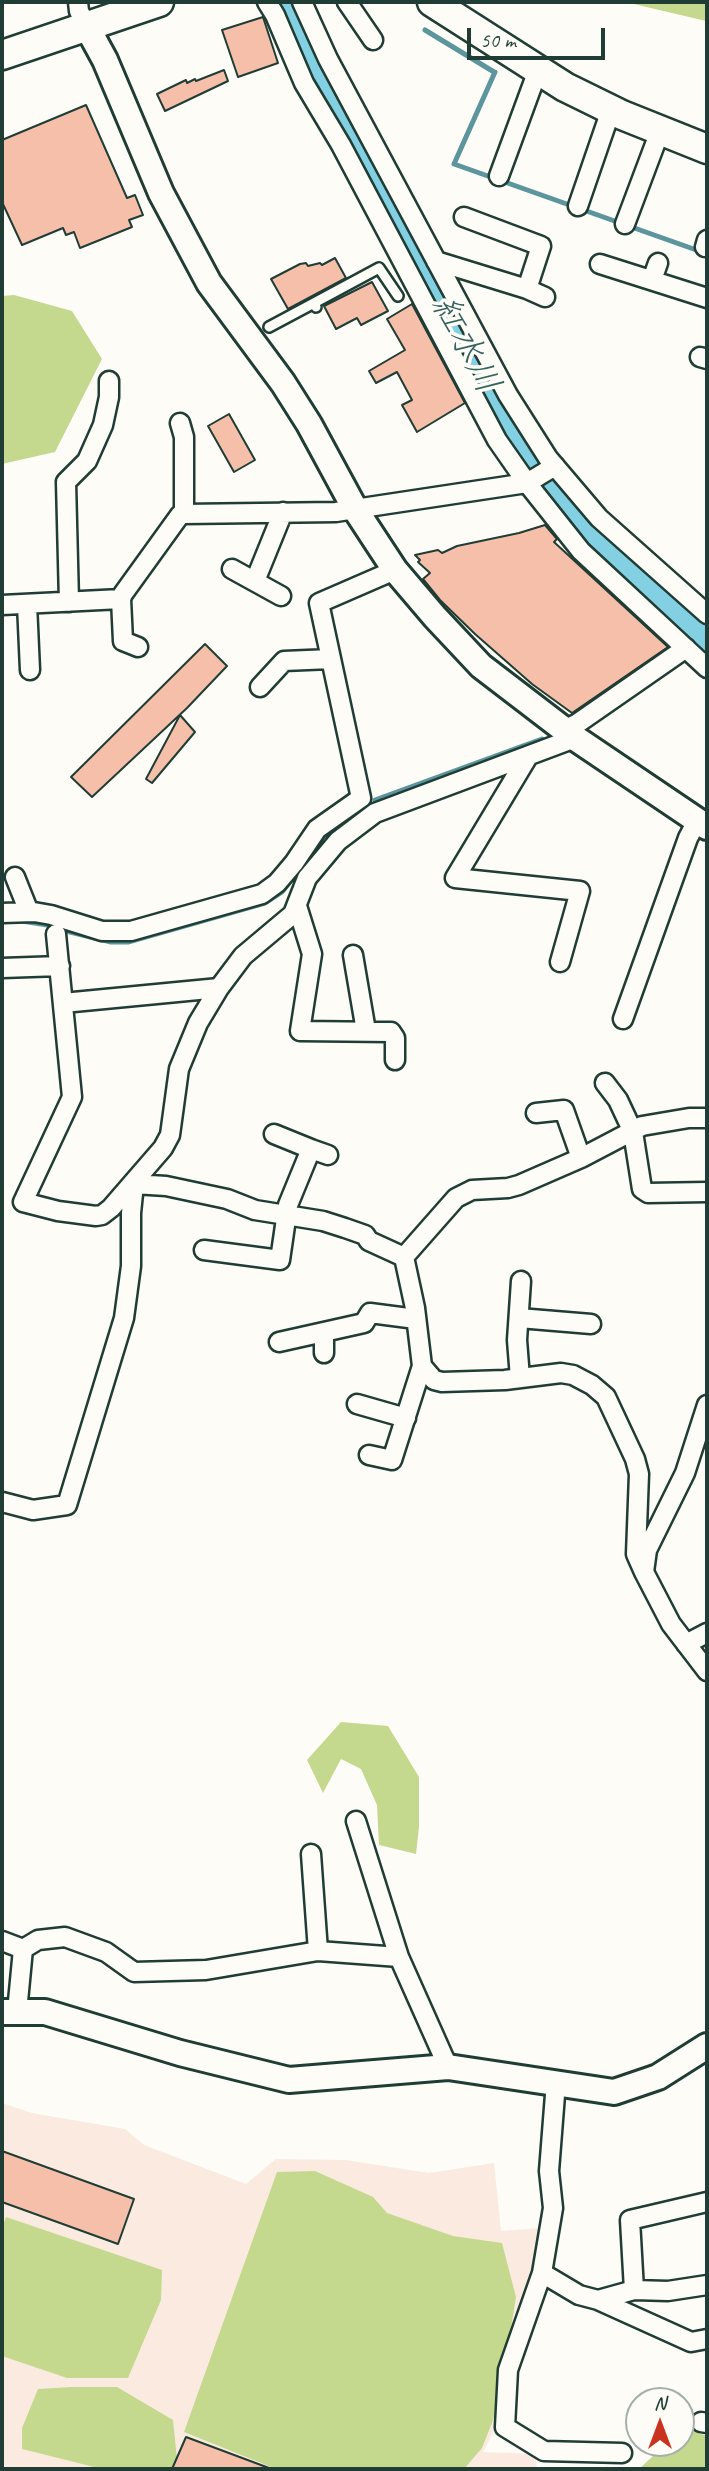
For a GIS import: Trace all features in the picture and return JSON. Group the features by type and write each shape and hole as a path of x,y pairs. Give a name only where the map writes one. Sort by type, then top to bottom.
{"main road":[{"path":"2,55 83,14 159,2"},
{"path":"432,2 565,88 707,149"}],"street":[{"path":"267,2 304,83 341,145 478,407 528,482 581,551 707,668"},
{"path":"302,2 328,59 436,261 508,394 553,467 599,518 707,614"},
{"path":"347,2 373,40"},
{"path":"83,14 160,193 209,284 283,383 309,424 355,509 395,570 481,666 569,734 702,824 688,838 623,1019"},
{"path":"499,176 538,70"},
{"path":"578,206 611,110"},
{"path":"625,224 660,131"},
{"path":"464,217 541,246 527,289"},
{"path":"436,261 545,297"},
{"path":"600,264 655,272 707,298"},
{"path":"69,602 66,482 87,461 103,425 108,381"},
{"path":"180,423 184,437 184,514"},
{"path":"138,648 123,641 121,599 180,515 355,509 528,482 553,467"},
{"path":"255,581 283,512"},
{"path":"232,569 281,596"},
{"path":"2,914 29,912 51,915 102,931 131,931 262,894 277,883 317,829 361,799 319,603 395,570"},
{"path":"2,605 121,599"},
{"path":"27,604 30,670"},
{"path":"57,934 72,1097 23,1202 58,1211 96,1216 111,1208 163,1148 170,1135 178,1069 198,1023 219,988 243,956 293,914 307,878 338,841 375,813 527,758 569,734 578,723 686,648"},
{"path":"260,687 284,661 331,659"},
{"path":"527,758 456,878 580,891 560,962"},
{"path":"15,877 29,912"},
{"path":"297,906 312,954 300,1031 391,1032 396,1038 395,1060"},
{"path":"354,955 366,1031"},
{"path":"2,968 60,966"},
{"path":"63,1003 219,988"},
{"path":"605,1083 618,1100 633,1132 642,1189 648,1193 707,1192"},
{"path":"536,1113 564,1110 581,1158"},
{"path":"404,1257 456,1198 472,1190 519,1185 581,1158 642,1126 689,1118 707,1118"},
{"path":"204,1250 279,1260 288,1205 319,1152 274,1134"},
{"path":"134,1184 196,1191 255,1210 323,1221 365,1235 369,1241 404,1257"},
{"path":"2,1502 33,1510 67,1506 124,1318 131,1266 134,1184"},
{"path":"369,1455 392,1460 422,1366 404,1257"},
{"path":"520,1378 517,1340 521,1281"},
{"path":"279,1342 363,1323 370,1313 416,1319"},
{"path":"519,1318 591,1324"},
{"path":"324,1332 324,1353"},
{"path":"422,1366 433,1380 442,1382 561,1373 573,1375 592,1385 606,1398 635,1459 639,1474 636,1554 671,1624 707,1671"},
{"path":"357,1404 406,1418"},
{"path":"644,1572 647,1550 685,1473 707,1405"},
{"path":"686,1644 707,1633"},
{"path":"356,1821 399,1956 449,2067"},
{"path":"312,1854 318,1951"},
{"path":"399,1956 318,1951 206,1970 134,1972 106,1952 65,1937 38,1940 23,1949 10,2012 45,2012 180,2053 289,2080 449,2067 614,2092 658,2077 707,2046"},
{"path":"2,1941 23,1949"},
{"path":"556,2082 550,2171 553,2208 542,2273 508,2370 505,2427 544,2451 622,2453"},
{"path":"634,2290 630,2220 707,2202"},
{"path":"542,2273 579,2295 691,2342 707,2339"},
{"path":"598,2301 634,2290 668,2291 707,2285"}],"lane":[{"path":"269,327 315,305 379,268 398,296"}],"shaded area":[{"path":"2,2103 32,2113 125,2129 144,2145 246,2184 276,2159 345,2160 429,2173 494,2163 501,2231 541,2228 528,2298 497,2425 483,2452 535,2454 537,2469 2,2469"}],"green space":[{"path":"625,2 707,2 707,22 706,21"},
{"path":"14,295 72,311 102,359 55,452 2,464 2,296"},
{"path":"341,1722 388,1726 419,1777 416,1854 379,1845 377,1805 361,1769 341,1759 323,1793 307,1760"},
{"path":"315,2171 373,2197 387,2213 453,2236 502,2243 516,2297 500,2396 482,2448 464,2469 276,2469 184,2432 277,2172"},
{"path":"6,2217 162,2270 161,2300 128,2378 67,2378 2,2356 2,2228"},
{"path":"117,2387 173,2420 178,2469 102,2469 22,2449 22,2428 38,2389"},
{"path":"695,2431 707,2436 707,2469 639,2469 652,2457 695,2457"}],"building":[{"path":"263,17 278,63 238,77 222,30"},
{"path":"224,70 228,81 165,111 157,94 186,80 187,83 195,79 196,81"},
{"path":"86,105 127,198 135,195 143,215 129,220 132,227 80,248 74,232 66,235 63,228 22,245 2,202 2,140"},
{"path":"335,258 346,278 288,309 271,279 300,264 322,265"},
{"path":"372,282 388,311 361,325 357,318 336,329 324,306"},
{"path":"412,304 465,403 417,432 402,405 412,400 397,372 376,383 369,371 405,350 387,319"},
{"path":"229,414 255,460 234,472 208,426"},
{"path":"545,525 557,539 554,542 668,647 572,713 532,684 440,600 423,579 430,573 418,562 420,560 415,555 438,550 442,553 457,546"},
{"path":"205,644 227,666 187,708 92,797 71,777"},
{"path":"180,715 195,732 152,783 146,779"},
{"path":"2,2151 134,2199 118,2244 2,2202"},
{"path":"186,2437 269,2468 172,2469"}],"waterway":[{"name":"紅水川","path":"283,2 361,144 486,387 536,468 604,550 707,643"},
{"path":"425,30 494,72"},
{"path":"495,72 454,164 702,252"},
{"path":"375,800 542,739"},
{"path":"315,846 330,830"},
{"path":"66,931 111,942 128,942 265,903 282,892 302,866"},
{"path":"22,921 54,926"}]}
